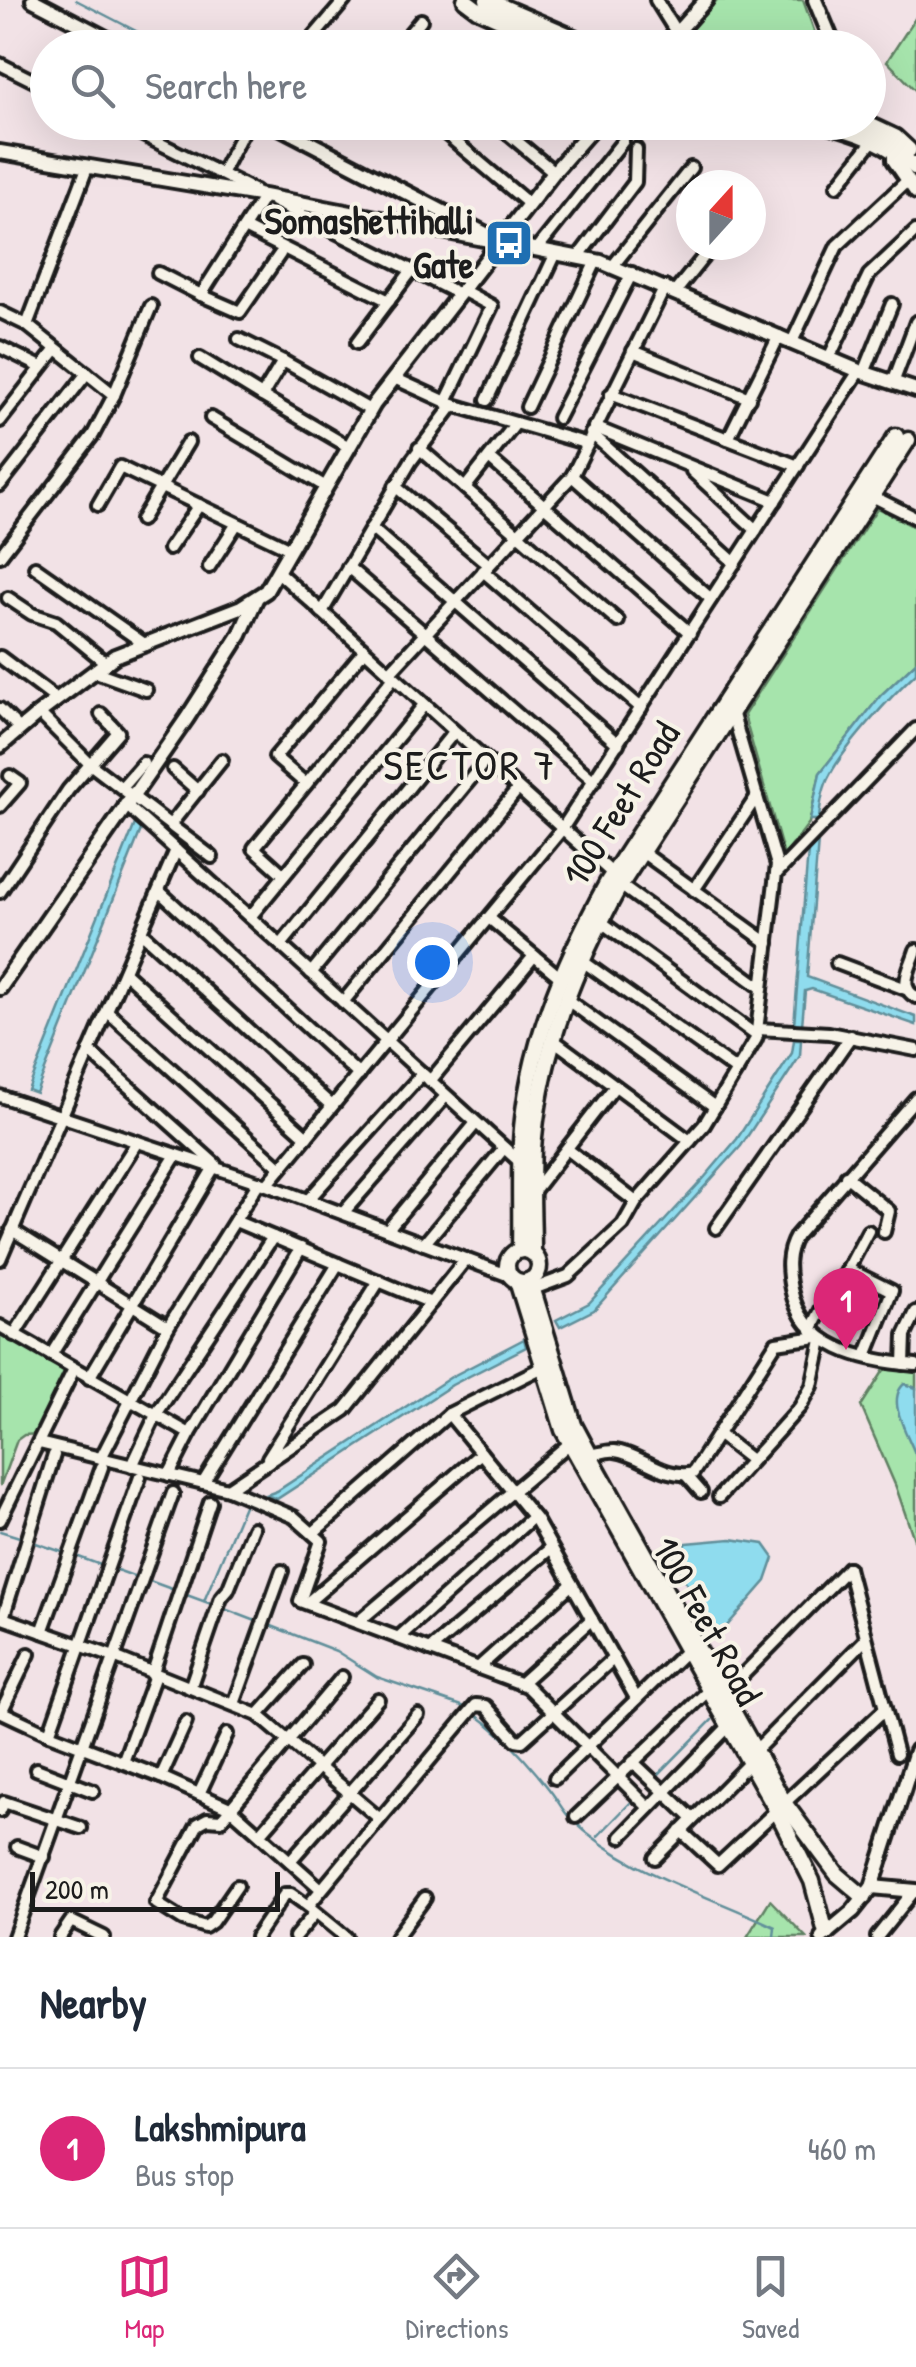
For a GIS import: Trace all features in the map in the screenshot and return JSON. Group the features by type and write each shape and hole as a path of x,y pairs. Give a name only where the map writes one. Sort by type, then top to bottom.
{"main road":[{"path":"465,0 524,30"},
{"path":"487,0 554,30"},
{"path":"886,137 916,156"},
{"path":"894,143 913,180"},
{"name":"100 Feet Road","path":"522,1282 539,1270 527,1252 521,1164 528,1088 539,1038 575,941 728,697 902,438"},
{"name":"100 Feet Road","path":"527,1252 534,1142 552,1039 617,879 642,852 732,713 866,493"},
{"name":"100 Feet Road","path":"527,1252 508,1259 506,1268 522,1282 570,1443 687,1650 717,1692 729,1726 753,1756"},
{"name":"100 Feet Road","path":"549,1365 574,1425 781,1808 812,1881 824,1935"},
{"name":"100 Feet Road","path":"781,1808 837,1874 868,1892"}],"street":[{"path":"33,0 90,30"},
{"path":"319,30 345,0"},
{"path":"656,0 675,30"},
{"path":"678,30 706,0"},
{"path":"814,0 826,30"},
{"path":"413,30 421,20"},
{"path":"0,64 30,79"},
{"path":"153,140 492,306 450,403 395,486 322,612"},
{"path":"221,174 239,140"},
{"path":"305,140 500,241"},
{"path":"453,140 529,204"},
{"path":"516,140 554,172"},
{"path":"0,746 38,712 116,656 241,607 266,591 370,410 582,140"},
{"path":"837,186 862,140"},
{"path":"538,249 624,141"},
{"path":"578,257 635,182 636,149"},
{"path":"0,152 264,196 596,261 671,289 861,372 916,390"},
{"path":"26,325 87,168"},
{"path":"612,266 691,168"},
{"path":"728,440 837,246 913,180"},
{"path":"202,295 264,196"},
{"path":"244,228 389,301"},
{"path":"829,358 869,276 916,231"},
{"path":"487,400 556,253"},
{"path":"158,273 240,312 280,254"},
{"path":"284,875 254,848 424,634 572,476 633,351 671,289 698,260"},
{"path":"528,407 596,261"},
{"path":"358,343 412,270"},
{"path":"558,418 632,273"},
{"path":"42,1632 101,1463 130,1399 168,1327 235,1221 562,830 861,372 892,304"},
{"path":"0,556 93,435 151,306"},
{"path":"0,312 26,325 114,395"},
{"path":"893,383 916,322"},
{"path":"239,339 370,410"},
{"path":"0,347 42,368"},
{"path":"0,420 56,348"},
{"path":"633,351 749,398"},
{"path":"200,358 349,447"},
{"path":"262,396 283,361"},
{"path":"0,485 86,373"},
{"path":"394,378 450,403 516,423 590,435 684,464 775,500"},
{"path":"0,394 15,401"},
{"path":"611,394 798,466"},
{"path":"210,418 326,487"},
{"path":"465,488 516,423"},
{"path":"590,435 735,563"},
{"path":"141,520 188,442"},
{"path":"420,448 618,620"},
{"path":"489,458 690,632"},
{"path":"684,464 756,530"},
{"path":"98,504 120,467 290,549"},
{"path":"572,476 712,599"},
{"path":"395,486 641,708"},
{"path":"866,493 916,518"},
{"path":"169,549 199,505"},
{"path":"209,567 236,525"},
{"path":"371,528 618,744"},
{"path":"35,567 146,645"},
{"path":"348,568 594,782"},
{"path":"278,572 617,879 762,988"},
{"path":"0,988 126,796 187,718 240,635 256,597"},
{"path":"8,598 32,614 56,622 101,668 146,690"},
{"path":"306,784 275,757 364,651"},
{"path":"0,657 56,700"},
{"path":"0,1096 308,1200 522,1282 568,1276 623,1225 636,1202 690,1142 737,1071 757,1032 777,865 728,697"},
{"path":"250,917 424,705"},
{"path":"0,708 20,729"},
{"path":"38,712 176,850 521,1164"},
{"path":"0,892 68,790 118,732 101,714"},
{"path":"776,874 916,729"},
{"path":"281,946 454,732"},
{"path":"170,825 222,760"},
{"path":"311,973 486,760"},
{"path":"126,796 143,763"},
{"path":"174,769 198,790"},
{"path":"0,806 20,784 10,776"},
{"path":"342,1002 518,789"},
{"path":"126,796 212,856"},
{"path":"694,890 757,796"},
{"path":"0,1259 176,850"},
{"path":"642,852 768,943"},
{"path":"159,891 358,1075"},
{"path":"489,918 560,978"},
{"path":"600,921 757,1032 851,1036 916,1050"},
{"path":"141,932 332,1106"},
{"path":"906,989 916,950"},
{"path":"308,1200 426,1078 534,956"},
{"path":"581,960 737,1071"},
{"path":"838,963 906,989 916,998"},
{"path":"124,972 307,1137"},
{"path":"566,999 715,1107"},
{"path":"107,1011 281,1168"},
{"path":"716,1228 851,1036"},
{"path":"552,1039 690,1142"},
{"path":"89,1051 217,1168"},
{"path":"533,1192 615,1086"},
{"path":"342,1213 446,1096"},
{"path":"817,1336 793,1298 788,1272 790,1245 916,1098"},
{"path":"387,1230 476,1123"},
{"path":"14,1334 137,1142"},
{"path":"424,1244 504,1148"},
{"path":"567,1149 636,1202"},
{"path":"51,1356 176,1154"},
{"path":"90,1378 217,1168"},
{"path":"846,1176 889,1211 884,1232"},
{"path":"235,1221 431,1303"},
{"path":"12,1230 168,1327"},
{"path":"719,1497 800,1407 812,1386 817,1336 828,1294 840,1284 868,1231"},
{"path":"132,1466 158,1414 273,1237"},
{"path":"169,1475 301,1248"},
{"path":"228,1489 345,1410 466,1260"},
{"path":"203,1483 338,1264"},
{"path":"848,1269 892,1291 866,1356"},
{"path":"266,1462 379,1281"},
{"path":"688,1476 697,1470 776,1343 817,1336 866,1356 910,1365 905,1335 916,1312"},
{"path":"0,1326 190,1434"},
{"path":"312,1534 449,1414 549,1365"},
{"path":"0,1520 74,1369"},
{"path":"449,1414 533,1516 636,1698"},
{"path":"719,1435 751,1460"},
{"path":"358,1622 570,1443"},
{"path":"39,1444 101,1463 132,1466 228,1489 294,1516 321,1541 300,1601 527,1686 649,1808"},
{"path":"590,1455 614,1450 688,1476 701,1492"},
{"path":"307,1603 480,1453"},
{"path":"54,1456 1,1618 114,1657 258,1715 380,1819"},
{"path":"49,1734 140,1476"},
{"path":"14,1937 174,1493"},
{"path":"123,1762 210,1502"},
{"path":"398,1638 533,1516"},
{"path":"190,1688 218,1606 253,1528"},
{"path":"430,1650 552,1548"},
{"path":"576,1816 717,1692 848,1568 896,1754"},
{"path":"234,1704 282,1571"},
{"path":"478,1668 572,1584"},
{"path":"520,1684 592,1619"},
{"path":"655,1858 866,1639"},
{"path":"555,1778 687,1650"},
{"path":"29,1654 0,1712 230,1808 320,1888"},
{"path":"295,1937 320,1888 476,1705 486,1706 520,1742 614,1658"},
{"path":"258,1715 303,1665"},
{"path":"237,1886 205,1926 183,1920 156,1903 198,1824 222,1820 342,1677"},
{"path":"260,1834 378,1699"},
{"path":"682,1831 718,1864 885,1709"},
{"path":"290,1861 418,1715"},
{"path":"161,1777 186,1722"},
{"path":"621,1837 729,1726"},
{"path":"199,1794 227,1734"},
{"path":"824,1935 868,1892 916,1752"},
{"path":"633,1762 693,1820"},
{"path":"36,1769 93,1791"},
{"path":"0,1810 4,1802 82,1828"},
{"path":"17,1847 44,1857"},
{"path":"868,1892 915,1891"},
{"path":"878,1937 915,1891"},
{"path":"256,1937 285,1894 346,1937"},
{"path":"396,1937 425,1898"},
{"path":"60,1937 71,1921 104,1937"}],"green space":[{"path":"717,0 803,0 814,30 691,30"},
{"path":"916,17 916,91 887,61"},
{"path":"877,508 916,528 916,662 881,695 820,773 809,823 784,856 744,715"},
{"path":"0,1334 67,1371 38,1434 17,1440 0,1486"},
{"path":"886,1367 916,1373 916,1388 904,1384 916,1456 916,1545 861,1406"},
{"path":"770,1900 806,1937 747,1937"}],"water":[{"path":"916,662 916,673 837,763 823,791 819,820 810,820 820,773 881,695"},
{"path":"137,819 143,825 36,1093 28,1090"},
{"path":"818,841 807,977 916,1017 916,1025 812,989 805,991 802,1025 794,1025 808,851"},
{"path":"794,1040 801,1040 800,1056 741,1146 594,1310 560,1327 556,1320 589,1303 737,1139 792,1053"},
{"path":"524,1339 526,1347 452,1385 277,1499 266,1495 451,1377"},
{"path":"904,1384 916,1388 916,1456 898,1409 899,1391"},
{"path":"731,1539 764,1544 774,1558 766,1581 719,1635 672,1558 687,1543"}],"waterway":[{"path":"76,0 134,30"},
{"path":"204,1601 246,1501"},
{"path":"0,1531 26,1539"},
{"path":"33,1542 68,1554"},
{"path":"76,1556 106,1567"},
{"path":"114,1569 139,1578"},
{"path":"147,1580 177,1591"},
{"path":"184,1594 214,1605"},
{"path":"222,1608 261,1623"},
{"path":"269,1625 336,1651 377,1677 465,1707"},
{"path":"476,1715 517,1751 567,1815 593,1837 668,1881 775,1927 774,1937"},
{"path":"654,1779 712,1720"},
{"path":"598,1836 634,1799"}],"place":[{"name":"Somashettihalli Gate","path":"509,243"},
{"name":"Lakshmipura","path":"846,1350"}],"district":[{"name":"SECTOR 7","path":"470,765"}]}
